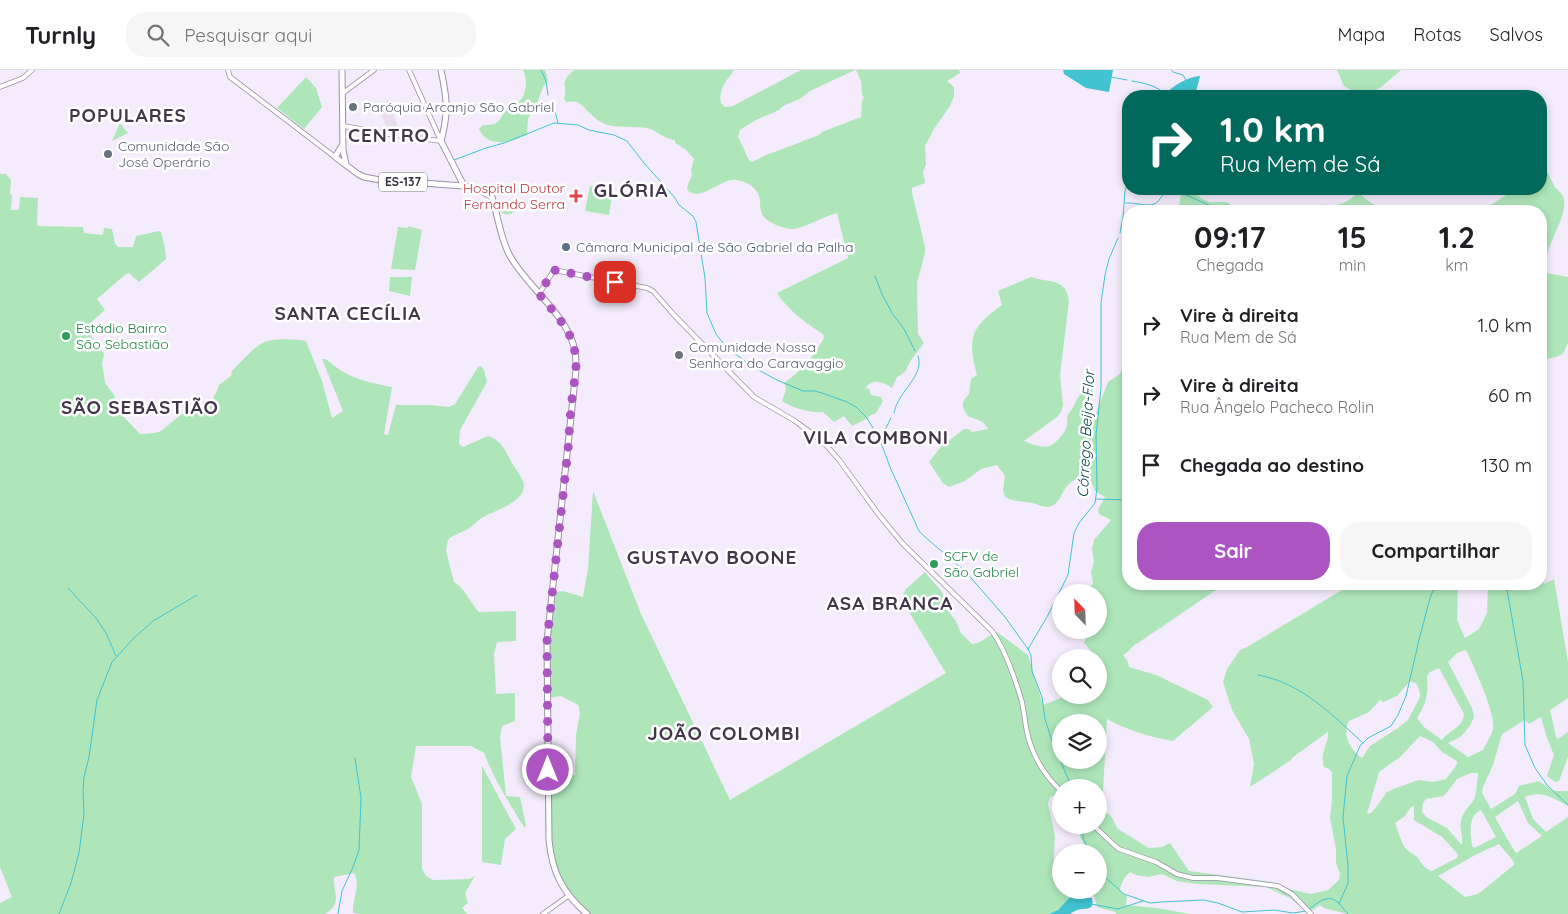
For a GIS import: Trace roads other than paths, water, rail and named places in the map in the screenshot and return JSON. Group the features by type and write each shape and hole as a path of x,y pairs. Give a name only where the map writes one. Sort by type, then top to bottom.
{"main road":[{"path":"342,70 343,144 346,165"},
{"path":"441,70 447,102 442,142 464,186"},
{"path":"335,157 343,144"},
{"name":"ES-137","path":"335,157 364,177 380,180 464,186 478,189 492,197 509,255 528,282 568,331 573,344 576,356 576,370 547,641 549,840 550,854 556,875 568,896 587,914"}],"street":[{"path":"0,87 23,78 32,70"},
{"path":"228,70 230,77 335,157"},
{"path":"343,93 374,70"},
{"path":"409,70 442,142"},
{"path":"344,126 442,142"},
{"path":"539,294 554,270 647,288 653,291 680,322 754,397 795,421 818,438 840,461 879,515 903,544 986,625 999,641 1018,689 1027,731 1036,756 1046,775 1052,781"},
{"path":"1103,834 1119,849 1156,862 1177,874 1193,878 1217,878 1278,886 1292,894 1309,911"},
{"path":"543,914 568,896"}],"water":[{"path":"1063,70 1113,70 1109,92 1086,88 1064,74"},
{"path":"1200,76 1196,90 1170,90 1180,83"},
{"path":"1068,899 1092,899 1092,905 1089,908 1077,910 1070,914 1049,914 1058,910"}],"waterway":[{"path":"541,70 546,81 548,95"},
{"name":"Córrego Beija-Flor","path":"1171,70 1183,75 1186,80"},
{"path":"1111,77 1127,80"},
{"path":"1132,81 1156,87 1160,90"},
{"path":"554,107 558,123"},
{"path":"454,160 554,123 578,125 589,130 614,135 627,141 679,205 693,216 696,222 705,278 707,313 716,334 726,347 753,367 777,380 803,391 822,393 856,407 867,418 880,440 919,531 965,571 1005,617 1028,649 1031,655 1032,671 1042,697 1045,719 1068,779"},
{"name":"Córrego Beija-Flor","path":"1124,205 1125,195"},
{"path":"1152,205 1158,202 1163,195"},
{"path":"1186,195 1209,205"},
{"path":"1125,203 1144,205"},
{"path":"1144,205 1152,205"},
{"name":"Córrego Beija-Flor","path":"1120,233 1122,222"},
{"name":"Córrego Beija-Flor","path":"1028,649 1068,575 1074,533 1079,523 1095,503 1097,488 1096,435 1101,388 1101,303 1109,259 1118,238"},
{"path":"875,276 892,313 904,329 915,351"},
{"path":"894,413 901,396 916,374 919,362 918,356"},
{"path":"880,440 891,418"},
{"path":"1096,499 1122,500"},
{"path":"68,588 96,618 106,633 116,656"},
{"path":"1339,904 1348,883 1343,817 1347,776 1360,746 1368,738 1391,726 1398,715 1406,696 1433,590"},
{"path":"1507,590 1523,681 1525,745 1535,768 1547,785 1568,805"},
{"path":"59,914 71,883 79,853 84,814 84,777 89,757 97,700 112,662 153,621 197,595"},
{"path":"1258,675 1274,679 1302,692 1363,743"},
{"path":"338,914 342,891 359,850 361,798 355,758"},
{"path":"1083,834 1086,844"},
{"path":"1107,879 1124,894 1150,903 1203,900 1218,903 1242,912 1274,910 1293,913 1306,911"},
{"path":"1309,909 1325,899 1332,899 1338,902 1348,914"},
{"path":"1091,904 1118,909 1143,901"}],"place":[{"name":"Paróquia Arcanjo São Gabriel","path":"353,107"},
{"name":"Comunidade São José Operário","path":"108,154"},
{"name":"Hospital Doutor Fernando Serra","path":"576,196"},
{"name":"Câmara Municipal de São Gabriel da Palha","path":"566,247"},
{"name":"Estádio Bairro São Sebastião","path":"66,336"},
{"name":"Comunidade Nossa Senhora do Caravaggio","path":"679,355"},
{"name":"SCFV de São Gabriel","path":"934,564"}],"district":[{"name":"POPULARES","path":"128,115"},
{"name":"CENTRO","path":"389,135"},
{"name":"GLÓRIA","path":"631,190"},
{"name":"SANTA CECÍLIA","path":"348,313"},
{"name":"SÃO SEBASTIÃO","path":"140,407"},
{"name":"VILA COMBONI","path":"876,437"},
{"name":"GUSTAVO BOONE","path":"712,557"},
{"name":"ASA BRANCA","path":"890,603"},
{"name":"JOÃO COLOMBI","path":"724,733"}]}
